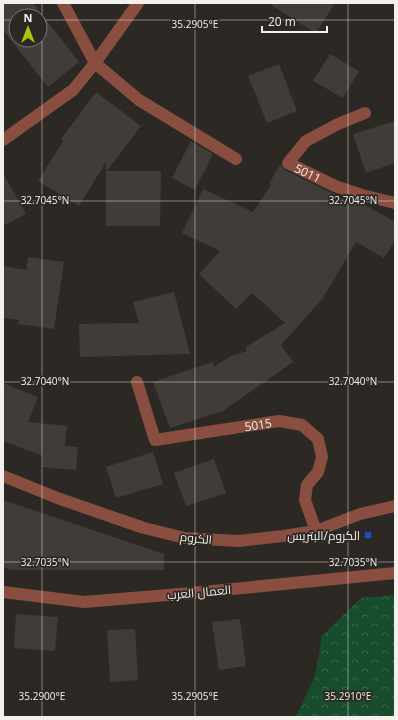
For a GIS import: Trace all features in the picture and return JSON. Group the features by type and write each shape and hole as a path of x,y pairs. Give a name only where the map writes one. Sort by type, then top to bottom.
{"street":[{"path":"63,3 95,63 139,100 236,159"},
{"path":"3,140 73,90 95,63 138,3"},
{"name":"5011","path":"365,113 338,124 306,141 288,163 335,186 362,195 395,203"},
{"name":"5015","path":"137,382 156,440 279,421 302,425 318,439 322,456 318,472 307,485 305,500 316,531"},
{"name":"الكروم","path":"3,476 60,499 144,528 185,538 239,541 316,531 360,514 395,506"},
{"name":"العمال العرب","path":"3,592 84,602 395,573"}],"green space":[{"path":"395,595 395,717 296,717 315,676 322,636 361,598"}],"building":[{"path":"3,3 33,3 37,8 8,8 8,36 3,30"},
{"path":"268,3 335,3 316,33"},
{"path":"48,22 79,62 48,87 17,48 48,48"},
{"path":"330,54 359,71 343,98 313,81"},
{"path":"279,64 297,111 267,123 248,76"},
{"path":"96,92 141,126 107,171 161,171 160,226 106,226 106,162 79,206 38,181 63,141 61,139"},
{"path":"395,121 395,163 366,173 353,134"},
{"path":"191,141 213,154 195,190 172,178"},
{"path":"280,164 285,170 344,199 345,197 362,203 395,222 395,240 384,258 356,242 323,298 281,345 293,362 223,411 170,428 153,382 213,362 214,367 231,356 247,351 246,347 285,323 252,293 236,309 199,274 220,251 182,233 203,189 253,212 271,185 269,184"},
{"path":"3,173 26,214 3,226"},
{"path":"28,257 64,262 54,329 18,324 19,320 3,318 3,266 26,270"},
{"path":"174,292 190,354 80,357 79,324 139,323 133,302"},
{"path":"3,383 38,397 28,422 67,426 65,446 78,447 76,470 42,467 43,456 3,441"},
{"path":"153,452 163,484 116,498 106,467"},
{"path":"214,459 226,493 186,506 174,473"},
{"path":"3,500 164,554 164,570 11,570 3,567"},
{"path":"16,614 58,617 55,651 14,648"},
{"path":"240,619 246,666 219,670 212,622"},
{"path":"135,629 138,680 110,682 107,630"}],"place":[{"name":"الكروم/البتريس","path":"368,535"}]}
